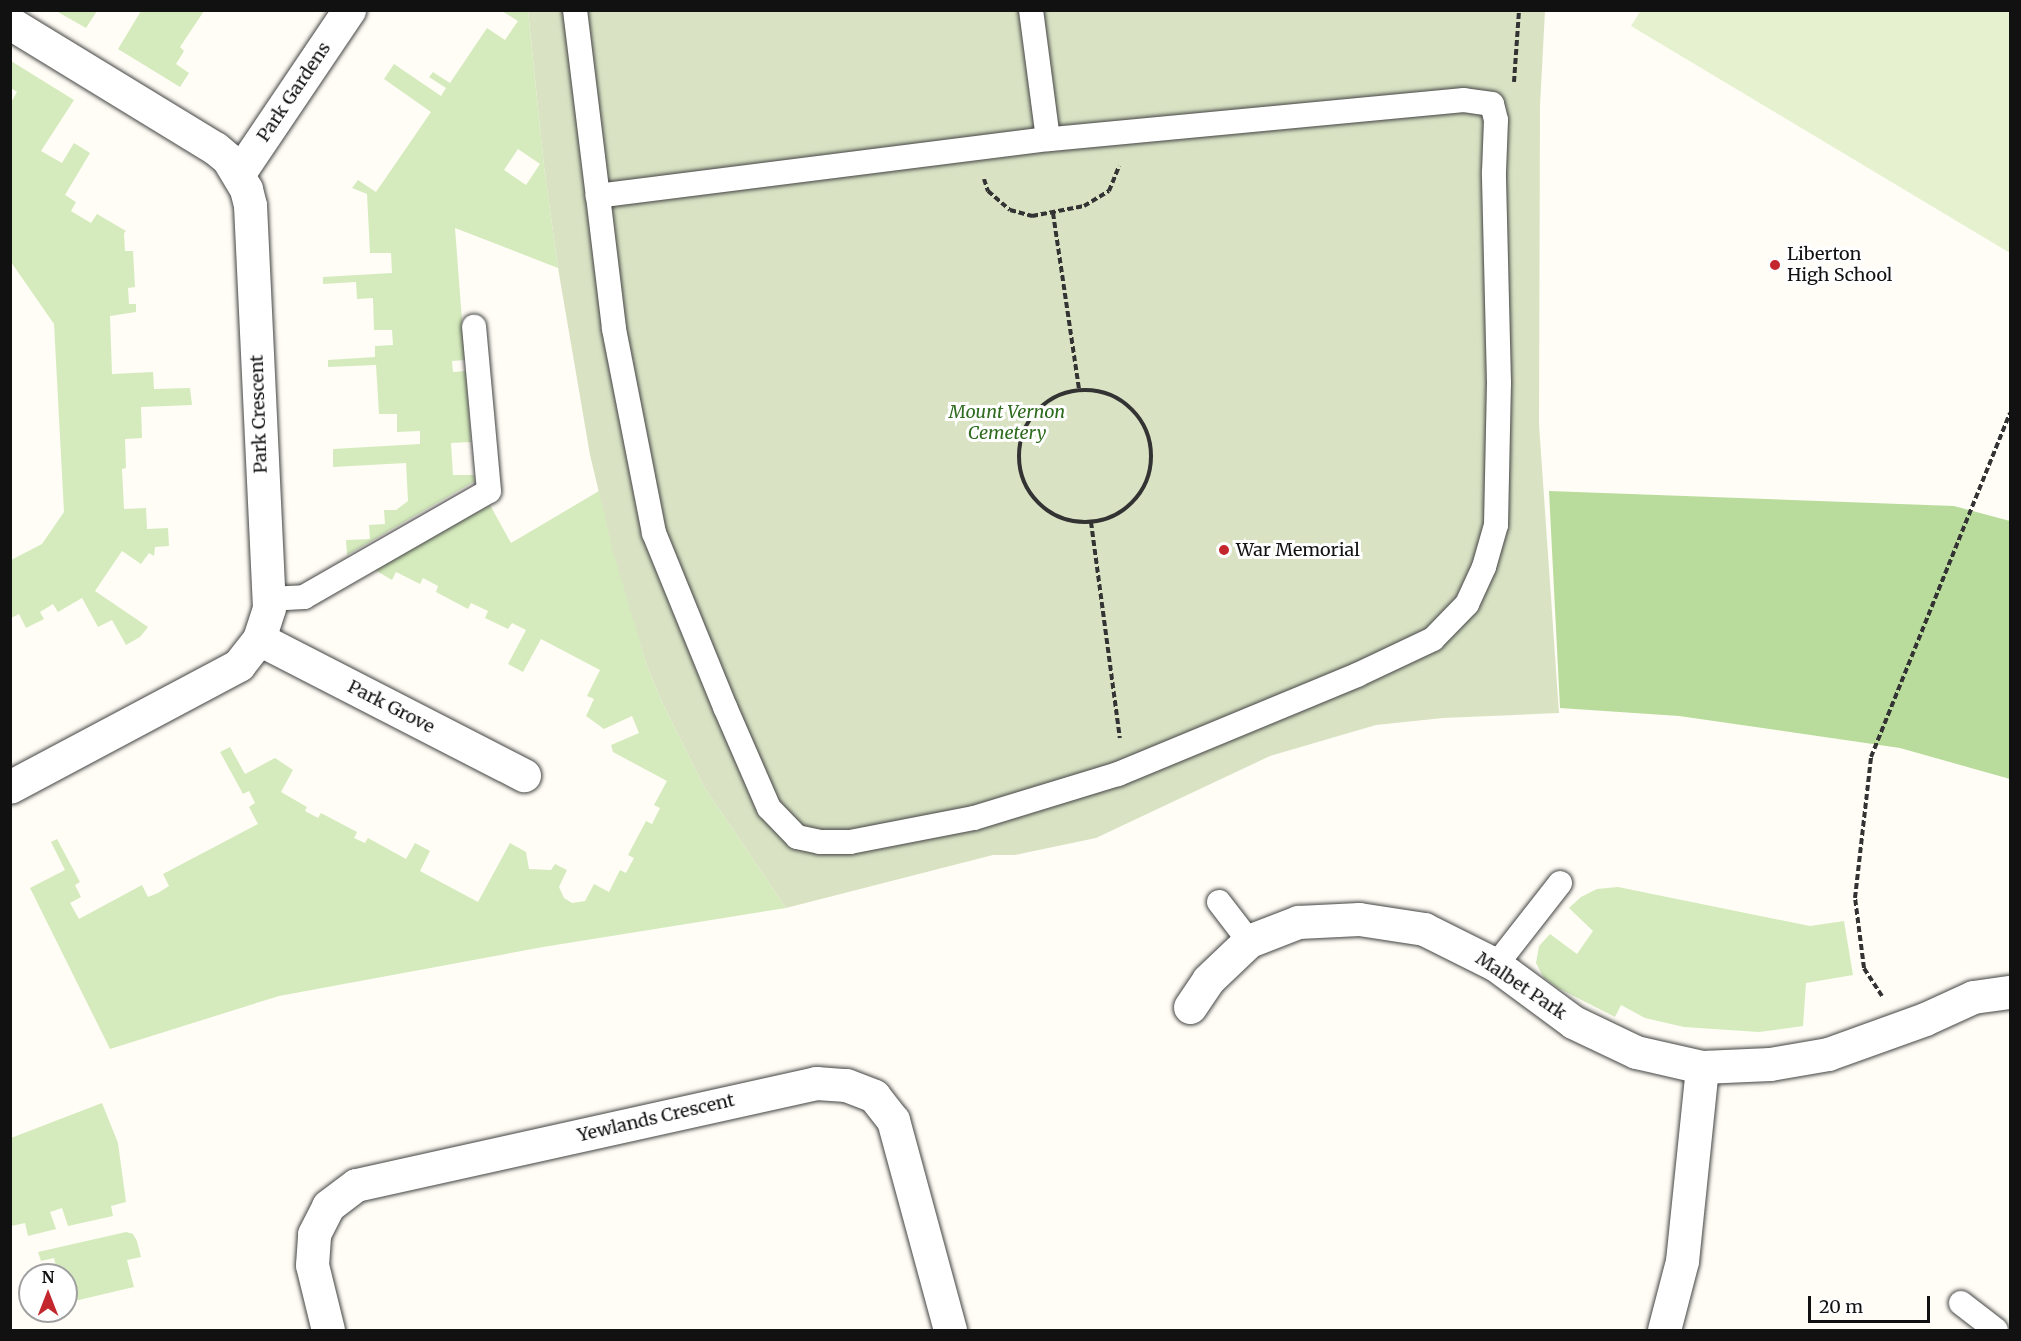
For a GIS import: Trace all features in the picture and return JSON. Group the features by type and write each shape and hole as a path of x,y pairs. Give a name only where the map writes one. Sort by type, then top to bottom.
{"street":[{"name":"Park Gardens","path":"239,173 349,10"},
{"name":"Park Crescent","path":"10,23 215,148 239,173 250,205 268,599 268,608 259,639 239,665 10,787"},
{"name":"Park Grove","path":"259,639 524,775"},
{"name":"Malbet Park","path":"1190,1007 1208,980 1248,941 1298,922 1359,919 1424,929 1496,965 1573,1022 1636,1052 1702,1066 1770,1065 1828,1054 1973,997 2010,992"},
{"path":"1664,1330 1682,1261 1702,1066"},
{"name":"Yewlands Crescent","path":"328,1330 312,1265 314,1234 328,1206 356,1185 816,1083 846,1085 874,1096 893,1120 950,1330"}],"lane":[{"path":"575,10 614,329 654,533 769,808 797,837 820,843 850,843 974,818 1124,771 1357,675 1433,639 1467,603 1484,567 1496,525 1499,383 1494,172 1496,120 1492,105 1464,100 1048,139 598,196"},
{"path":"1032,10 1048,139"},
{"path":"268,599 304,597 489,492 474,327"},
{"path":"1496,965 1560,883"},
{"path":"1219,902 1248,941"},
{"path":"1961,1304 1996,1330"}],"path":[{"path":"1492,105 1513,90 1519,10"},
{"path":"972,148 988,191 1010,210 1032,216 1084,206 1109,191 1119,170 1119,132"},
{"path":"1053,213 1079,390"},
{"path":"1079,390 1107,393 1126,404 1143,424 1150,441 1150,464 1145,484 1126,508 1113,516 1091,522 1069,521 1053,514 1035,500 1022,477 1018,449 1023,430 1036,410 1051,398 1079,390"},
{"path":"1901,1027 1864,968 1855,898 1871,757 2010,413"},
{"path":"1091,522 1124,771"}],"green space":[{"path":"1641,10 2010,11 2010,253 1631,26"},
{"path":"56,11 97,11 86,28"},
{"path":"141,11 204,11 180,47 184,51 176,64 189,73 180,87 118,49"},
{"path":"502,11 528,11 544,166 558,268 455,228 465,360 452,361 453,372 466,371 471,442 451,443 453,475 474,475 475,481 347,555 346,540 370,539 369,525 385,524 384,510 396,510 408,501 406,463 333,467 333,449 420,444 420,431 397,432 397,414 379,414 376,365 328,367 328,360 375,357 375,346 393,345 392,330 374,330 373,298 357,299 356,282 323,284 323,277 392,273 391,253 370,253 367,194 352,188 358,180 376,192 431,112 384,79 394,64 441,96 446,88 429,77 433,72 450,83 487,28 505,40 518,21","holes":["518,149 540,164 526,185 504,170"]},
{"name":"Mount Vernon Cemetery","path":"528,11 1545,11 1540,106 1539,424 1559,713 1443,718 1376,725 1270,756 1096,838 1015,855 993,855 786,908 704,787 661,700 646,663 614,555 590,455 558,268 544,166"},
{"path":"11,61 74,100 41,151 62,163 74,143 90,153 65,195 76,202 71,211 91,223 97,214 126,231 124,233 125,251 133,251 135,287 128,288 129,304 136,304 136,312 110,316 112,374 153,372 154,389 190,388 192,405 141,407 142,438 125,439 126,468 122,469 124,509 146,508 147,529 168,528 169,546 155,547 154,556 149,553 141,564 122,551 95,591 148,627 140,637 126,645 112,620 98,627 82,598 58,612 53,604 40,612 44,619 26,628 19,614 11,618 11,560 42,544 64,512 54,324 11,262 10,104 17,92 11,88"},
{"path":"599,491 646,663 661,700 704,787 786,908 543,947 279,996 110,1049 30,888 65,870 51,842 57,839 80,882 75,885 81,897 70,903 79,919 142,885 148,897 158,893 169,886 163,874 258,824 249,807 255,803 249,791 243,794 220,752 230,747 245,774 275,758 293,770 281,792 307,807 305,811 318,818 321,813 357,832 354,838 365,843 368,838 406,859 415,843 430,851 420,871 478,902 510,843 526,852 529,869 551,870 555,864 567,870 559,887 564,898 572,903 585,901 594,884 609,892 620,870 626,873 634,858 628,855 646,821 652,824 660,808 654,805 667,781 613,752 611,745 639,733 632,716 604,729 586,716 594,699 587,696 600,670 541,639 523,672 508,664 526,630 512,623 508,629 485,618 488,611 471,603 468,609 436,592 438,586 423,578 420,584 396,572 392,580 373,569 490,505 511,543"},
{"path":"1549,491 1954,506 2010,521 2010,779 1900,748 1679,716 1560,708"},
{"path":"1618,887 1810,926 1844,921 1853,975 1806,983 1803,1026 1759,1032 1684,1027 1645,1018 1621,1005 1615,1017 1558,988 1544,978 1536,963 1539,946 1550,934 1577,954 1593,931 1569,908 1581,897 1597,889"},
{"path":"102,1103 118,1143 126,1202 111,1206 113,1216 68,1226 62,1208 50,1212 56,1229 28,1236 25,1223 11,1226 11,1138"},
{"path":"126,1232 133,1234 141,1257 127,1260 134,1287 78,1300 78,1263 55,1263 54,1258 41,1261 38,1252"}],"place":[{"name":"Liberton High School","path":"1775,265"},
{"name":"War Memorial","path":"1224,550"}]}
